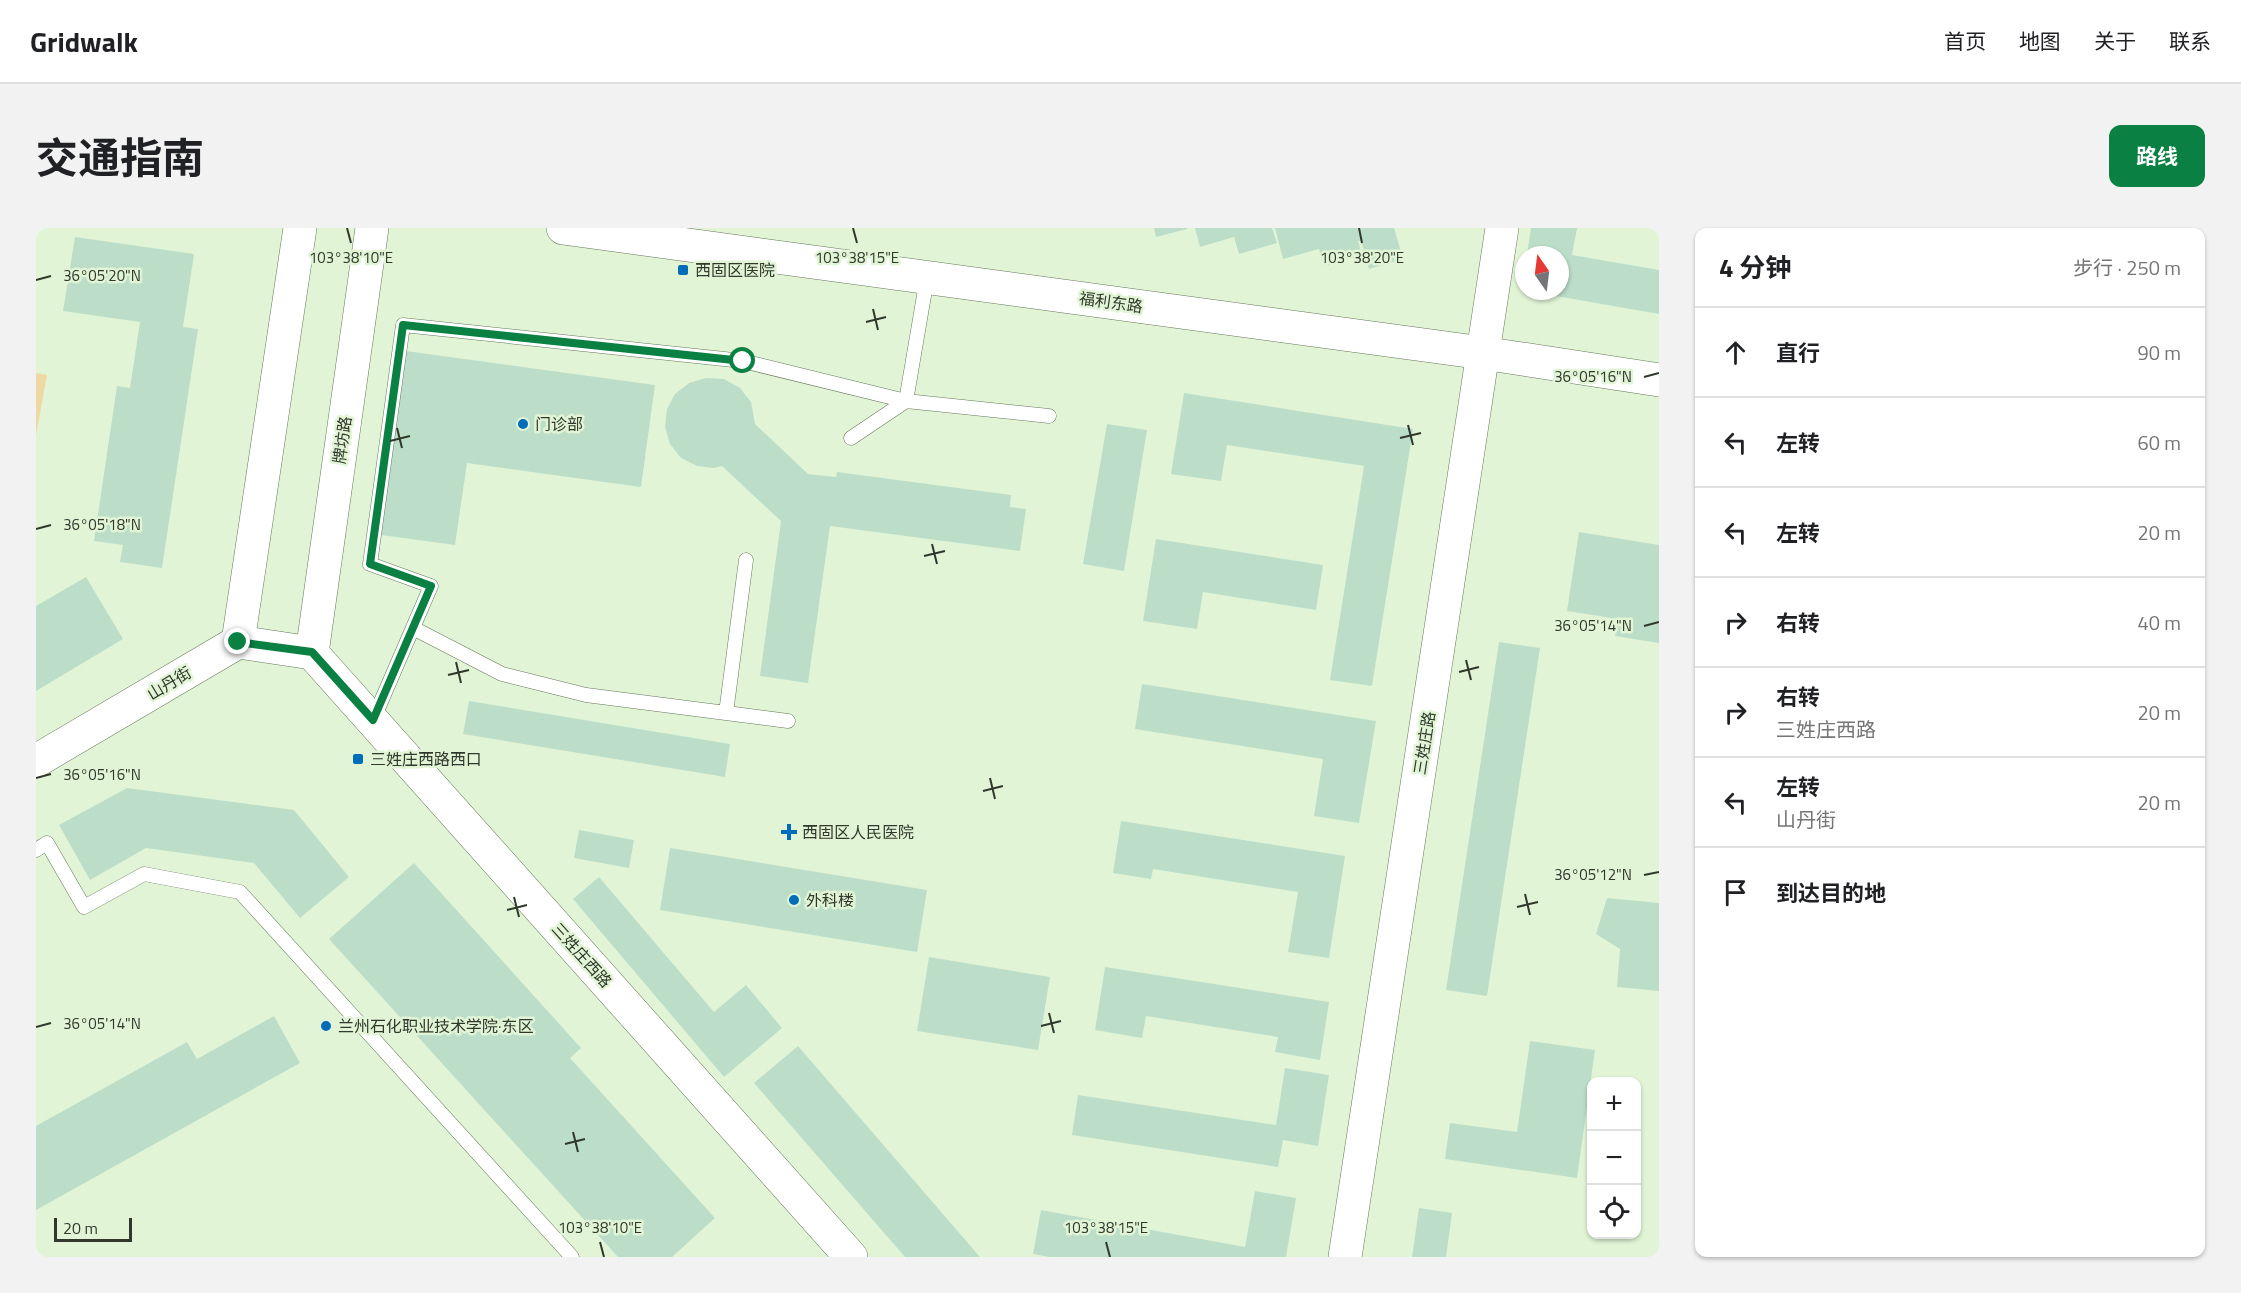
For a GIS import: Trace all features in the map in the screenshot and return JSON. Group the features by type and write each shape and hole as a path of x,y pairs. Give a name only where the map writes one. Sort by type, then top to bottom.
{"street":[{"path":"300,228 238,642 312,652"},
{"name":"牌坊路","path":"312,652 372,228"},
{"name":"福利东路","path":"563,228 1483,353 1659,380"},
{"name":"三姓庄路","path":"1345,1257 1502,228"},
{"name":"山丹街","path":"36,761 238,642"},
{"name":"三姓庄西路","path":"312,652 851,1257"}],"lane":[{"path":"851,438 906,401 927,278"},
{"path":"373,720 431,586 370,564 403,325 743,361 906,401 1049,416"},
{"path":"726,712 746,560"},
{"path":"413,628 502,674 586,695 788,721"},
{"path":"36,850 47,843 84,907 144,874 240,892 573,1257"}],"shaded area":[{"path":"36,373 47,375 36,435"}],"building":[{"path":"1154,228 1187,228 1187,229 1156,237"},
{"path":"1195,228 1272,228 1277,243 1239,254 1234,237 1200,247"},
{"path":"1275,228 1394,228 1403,259 1369,269 1361,241 1358,241 1362,255 1324,266 1319,249 1283,259"},
{"path":"1531,228 1577,228 1572,255 1659,270 1659,314 1569,298 1569,246 1528,246"},
{"path":"75,237 194,254 183,327 198,329 162,568 120,562 123,545 94,541 117,386 130,388 140,322 63,311"},
{"name":"门诊部","path":"406,351 655,385 641,487 467,463 455,545 381,535"},
{"path":"706,378 724,379 740,388 751,402 755,424 808,474 836,477 837,472 1011,495 1010,507 1026,509 1020,551 830,526 808,683 760,676 781,521 722,466 714,468 697,466 681,458 670,444 665,427 667,409 675,394 689,383"},
{"path":"1184,393 1413,429 1372,686 1330,680 1364,466 1227,445 1221,481 1171,474"},
{"path":"1107,424 1147,430 1124,571 1083,564"},
{"path":"1579,532 1659,545 1659,643 1615,636 1618,619 1567,611"},
{"path":"1156,539 1323,565 1316,610 1203,592 1197,629 1143,621"},
{"path":"86,577 123,639 36,691 36,606"},
{"path":"1499,642 1540,648 1487,996 1446,990"},
{"path":"1142,684 1376,721 1359,823 1314,816 1323,759 1135,729"},
{"path":"469,701 730,744 725,777 463,734"},
{"path":"127,788 294,810 349,877 300,918 254,863 146,848 90,880 59,825"},
{"path":"1121,821 1345,856 1329,958 1288,952 1298,892 1153,869 1151,879 1113,873"},
{"path":"579,830 634,840 629,868 574,858"},
{"name":"外科楼","path":"670,848 927,890 917,952 660,910"},
{"path":"414,863 581,1048 570,1058 715,1218 672,1257 618,1257 329,939"},
{"path":"599,877 714,1012 746,985 782,1028 724,1077 573,899"},
{"path":"1607,898 1659,903 1659,991 1617,987 1620,949 1596,934"},
{"path":"929,957 1050,977 1038,1050 917,1031"},
{"path":"1105,967 1329,1002 1320,1060 1275,1052 1278,1037 1146,1016 1142,1038 1095,1030"},
{"path":"274,1016 300,1063 36,1210 36,1126 187,1042 197,1059"},
{"path":"1530,1041 1595,1050 1591,1077 1587,1077 1587,1107 1577,1178 1445,1159 1450,1123 1517,1132"},
{"path":"798,1046 980,1257 905,1257 754,1083"},
{"path":"1285,1068 1329,1075 1318,1146 1283,1140 1278,1167 1072,1135 1078,1095 1276,1125"},
{"path":"1255,1191 1296,1198 1286,1257 1050,1257 1033,1254 1041,1210 1245,1247"},
{"path":"1419,1208 1452,1213 1446,1257 1412,1257"}],"place":[{"name":"西固区医院","path":"683,270"},
{"name":"门诊部","path":"523,424"},
{"name":"三姓庄西路西口","path":"358,759"},
{"name":"西固区人民医院","path":"789,832"},
{"name":"外科楼","path":"794,900"},
{"name":"兰州石化职业技术学院·东区","path":"326,1026"}],"route":[{"path":"238,642 312,652 373,720 431,586 370,564 403,325 743,361"}]}
